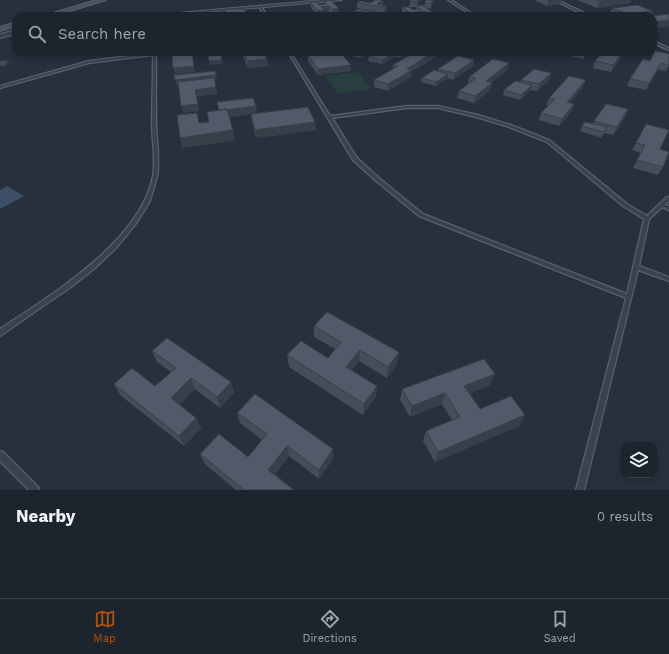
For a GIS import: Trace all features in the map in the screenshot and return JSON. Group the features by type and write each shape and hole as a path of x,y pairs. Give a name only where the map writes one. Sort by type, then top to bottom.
{"street":[{"path":"60,12 103,0"},
{"path":"201,12 340,0"},
{"path":"0,29 12,25"},
{"path":"0,36 12,33"}],"lane":[{"path":"449,0 468,12"},
{"path":"554,0 582,12"},
{"path":"260,7 263,12"},
{"path":"657,44 669,49"},
{"path":"0,87 89,62 133,56"},
{"path":"0,333 64,288 111,250 131,229 141,214 154,178 155,168 155,56"},
{"path":"291,56 359,163 421,215 629,298"},
{"path":"329,117 407,107 438,108 477,116 510,126 548,141 625,205 647,218"},
{"path":"580,490 629,298 647,218 669,198"},
{"path":"661,205 669,208"},
{"path":"636,267 669,279"},
{"path":"0,454 35,490"}],"green space":[{"path":"358,72 372,89 338,94 325,76"}],"water":[{"path":"7,186 24,196 0,209 0,190"}],"building":[{"path":"331,0 339,9 333,9 329,6 321,7 325,10 318,11 310,2 316,2 319,5 327,4 324,1"},
{"path":"376,0 383,0 377,4 387,6 384,7 357,3 360,1 370,3"},
{"path":"411,0 418,0 417,2 410,2"},
{"path":"426,0 432,0 431,3 425,3"},
{"path":"422,5 432,12 409,12 402,7 409,7 413,10 421,9 416,6"},
{"path":"637,5 653,11 622,12 612,8"},
{"path":"225,9 244,9 246,12 221,12 226,11"},
{"path":"358,9 375,12 365,12 355,11"},
{"path":"669,14 669,20 657,22 657,15"},
{"path":"657,51 669,54 669,65 661,63 649,83 630,79 643,59 650,61 652,56 657,56"},
{"path":"172,56 192,56 194,66 173,68"},
{"path":"208,56 221,56 222,60 209,61"},
{"path":"245,56 266,56 267,59 247,61"},
{"path":"309,56 343,56 351,65 318,69"},
{"path":"369,56 388,56 382,60"},
{"path":"408,56 428,56 407,69 412,70 388,84 374,80 398,66 393,65"},
{"path":"458,56 474,60 455,73 438,69"},
{"path":"599,56 620,56 613,65 595,61"},
{"path":"493,59 509,63 486,81 492,83 475,96 459,91 476,78 469,77"},
{"path":"0,61 8,61 4,64 0,64"},
{"path":"534,69 551,73 539,84 521,80"},
{"path":"434,70 448,74 436,82 422,78"},
{"path":"215,71 216,75 175,80 174,75"},
{"path":"569,76 586,80 567,102 574,104 562,119 541,113 555,99 549,98"},
{"path":"214,78 216,87 195,90 198,104 181,106 178,82"},
{"path":"515,81 532,85 521,95 504,90"},
{"path":"253,98 256,106 227,110 219,110 217,102"},
{"path":"606,104 628,109 617,127 594,121"},
{"path":"308,107 315,122 255,130 251,114"},
{"path":"227,109 233,130 180,138 177,115 197,113 199,123 209,122 207,112"},
{"path":"585,122 607,127 604,132 582,126"},
{"path":"646,124 669,130 660,149 669,152 663,167 637,160 645,145 636,143"},
{"path":"327,312 399,352 388,367 360,350 346,367 377,386 364,404 287,355 301,341 328,358 341,342 314,326"},
{"path":"167,338 231,382 217,397 191,378 171,398 196,418 179,436 114,384 132,368 155,386 176,368 152,351"},
{"path":"484,359 495,374 464,386 480,409 511,396 525,415 438,452 426,431 460,417 445,393 412,406 402,389"},
{"path":"255,394 333,449 319,470 287,446 268,470 294,490 244,490 200,454 219,434 248,457 267,434 237,413"}]}
